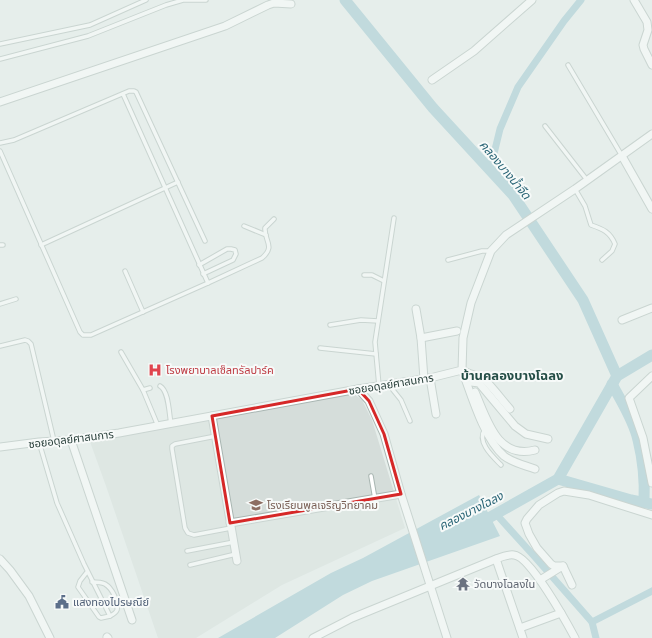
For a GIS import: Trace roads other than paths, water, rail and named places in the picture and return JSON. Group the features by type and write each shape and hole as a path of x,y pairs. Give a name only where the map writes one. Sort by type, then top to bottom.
{"street":[{"path":"432,80 474,51 532,0"},
{"path":"634,0 647,22 648,30 643,45 652,65"},
{"path":"0,102 224,26 268,5 274,3 291,4"},
{"path":"535,468 516,463 498,450 486,429 462,370 463,338 471,303 491,251 506,235 547,209 652,134"},
{"path":"622,156 652,209"},
{"path":"622,320 652,308"},
{"path":"416,309 427,379 436,414"},
{"path":"421,338 457,331"},
{"path":"462,370 470,378 479,383 515,426 526,434 548,439"},
{"name":"ซอยอดุลย์ศาสนการ","path":"0,447 71,440 171,424 358,389 427,379 462,370"},
{"path":"652,376 629,398 643,438 652,483"},
{"path":"470,378 479,377 485,380 510,410"},
{"path":"470,378 493,433 499,441 504,445 520,451 526,452 535,450"},
{"path":"358,389 369,401 384,434 410,524 447,638"},
{"path":"212,416 237,562"},
{"path":"71,440 132,620"},
{"path":"562,566 553,565 537,548 525,523 526,519 539,505 549,498 564,491 589,495 652,515"},
{"path":"230,526 401,494"},
{"path":"313,638 352,618 496,559 514,554 523,558 540,580 575,638"},
{"path":"0,559 29,596 49,638"},
{"path":"496,559 523,638"},
{"path":"540,580 562,566"},
{"path":"562,566 572,585"},
{"path":"520,628 561,613"}],"lane":[{"path":"0,44 90,25 146,0"},
{"path":"0,59 88,36 166,5 183,0 206,0"},
{"path":"568,65 622,156"},
{"path":"0,143 14,140 130,91 134,91 136,92 205,241"},
{"path":"123,94 208,284"},
{"path":"545,126 587,180"},
{"path":"0,151 80,332 83,335 91,334 143,312 208,284 262,258 266,254 269,246 265,228 274,219"},
{"path":"41,245 178,182"},
{"path":"575,189 585,206 591,225 603,228 615,244 612,251 602,260"},
{"path":"379,386 375,342 394,218"},
{"path":"244,226 266,235"},
{"path":"199,265 228,249 235,250 236,254 233,260 203,274"},
{"path":"448,260 478,252 491,251"},
{"path":"125,271 143,312"},
{"path":"364,275 372,275 384,281"},
{"path":"0,304 16,299"},
{"path":"330,325 361,320 378,321"},
{"path":"0,346 25,340 31,344 54,441"},
{"path":"320,348 376,354"},
{"path":"121,352 143,390 158,426"},
{"path":"388,385 401,400 410,421"},
{"path":"160,386 163,387 166,394 171,424"},
{"path":"143,390 150,388"},
{"path":"486,429 483,433 483,437 486,449 501,465"},
{"path":"216,436 175,444 172,446 172,449 185,528 188,533 194,535 230,526"},
{"path":"39,442 57,503 92,582 110,616"},
{"path":"371,476 375,499"},
{"path":"187,551 234,542"},
{"path":"190,565 236,554"},
{"path":"88,572 80,581 78,587 99,617 110,616 115,613 117,610 116,598 109,587 105,584 92,582"}],"water":[{"path":"479,495 500,536 372,581 343,595 275,638 218,638 331,573 363,558"}],"waterway":[{"name":"คลองบางน้ำจืด","path":"345,0 433,108 513,195 583,300 617,376"},
{"path":"490,170 500,129 518,87 564,21 581,0"},
{"name":"คลองบางโฉลง","path":"478,524 558,479 617,376 652,355"},
{"path":"612,384 627,411 636,433 640,448 644,479 644,502"},
{"path":"558,479 631,500 652,504"},
{"path":"496,514 592,622 596,638"},
{"path":"592,622 652,591"}],"place":[{"name":"โรงพยาบาลเซ็ลทรัลปาร์ค","path":"155,370"},
{"name":"โรงเรียนพูลเจริญวิทยาคม","path":"256,505"},
{"name":"วัดบางโฉลงใน","path":"463,584"},
{"name":"แสงทองไปรษณีย์","path":"62,602"}],"district":[{"name":"บ้านคลองบางโฉลง","path":"512,375"}]}
